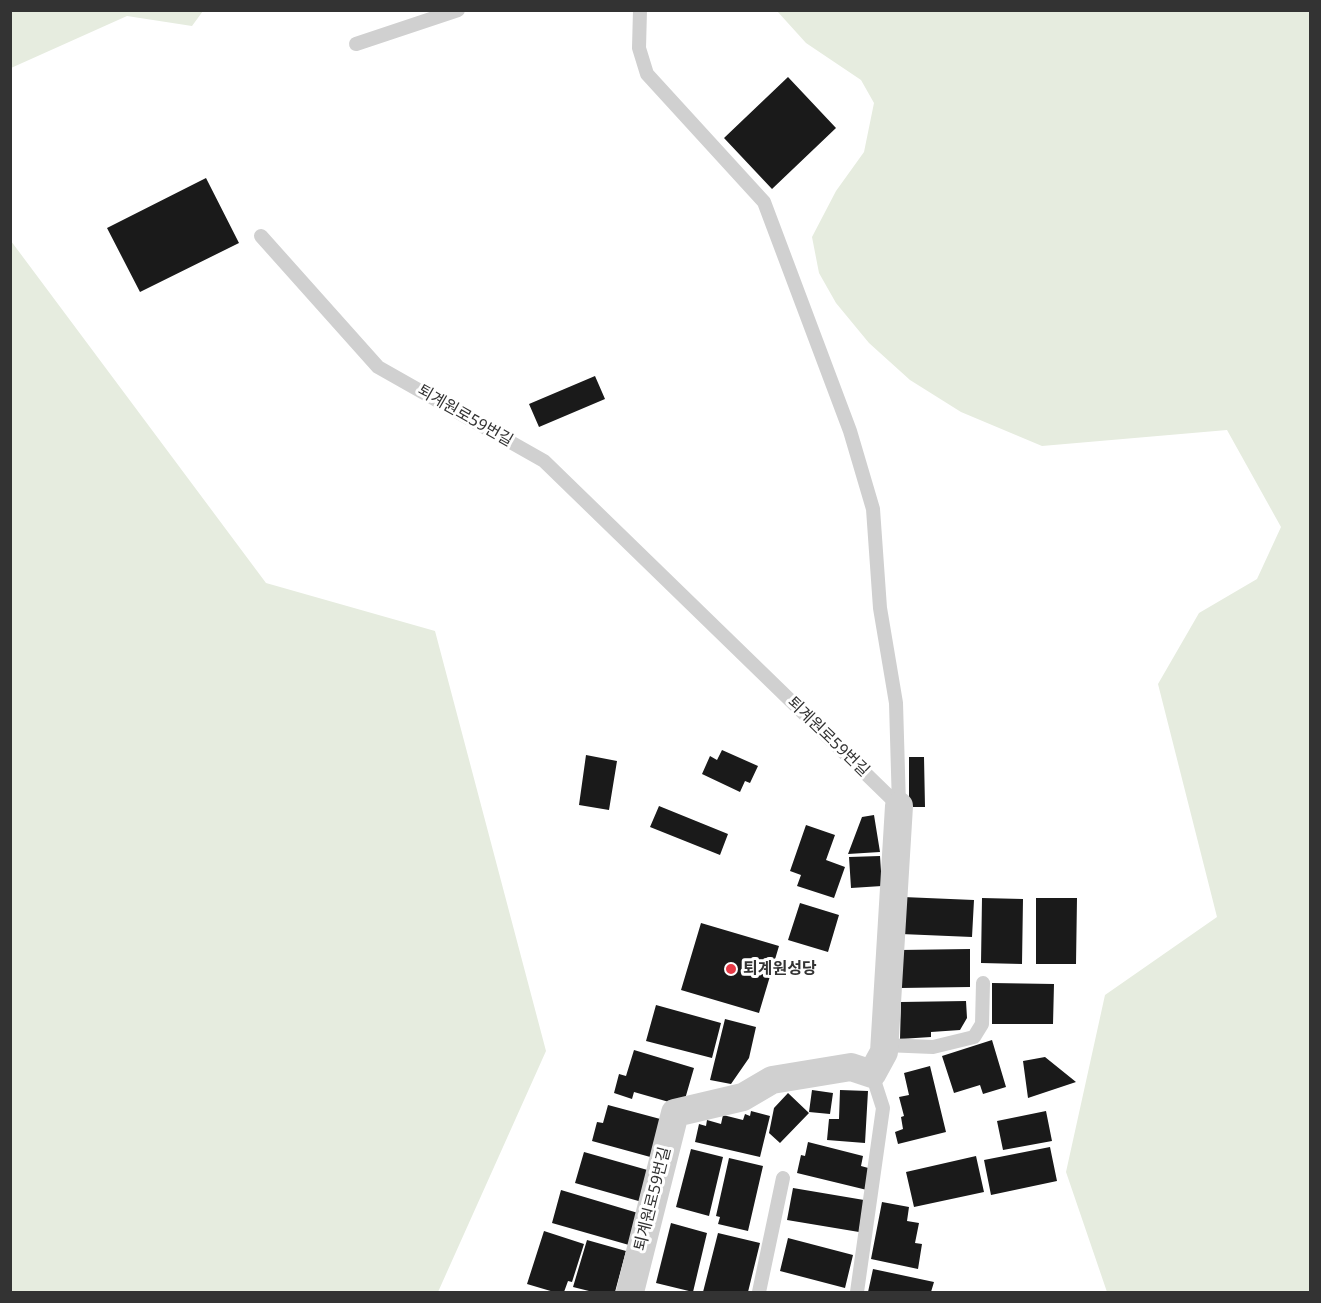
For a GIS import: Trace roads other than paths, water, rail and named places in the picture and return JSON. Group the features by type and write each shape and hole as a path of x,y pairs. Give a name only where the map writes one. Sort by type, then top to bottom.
{"street":[{"path":"872,1074 884,1052 899,806"},
{"name":"퇴계원로59번길","path":"630,1293 675,1113 743,1097 772,1080 851,1067 872,1074"}],"lane":[{"path":"356,44 458,10"},
{"path":"640,10 639,48 647,74 764,202 850,431 873,509 880,608 896,703 899,806"},
{"name":"퇴계원로59번길","path":"261,236 378,367 544,461 899,806"},
{"path":"884,1045 933,1047 974,1037 982,1024 983,983"},
{"path":"857,1293 883,1108 872,1074"},
{"path":"759,1293 783,1178"}],"place":[{"name":"퇴계원성당","path":"731,969"}]}
